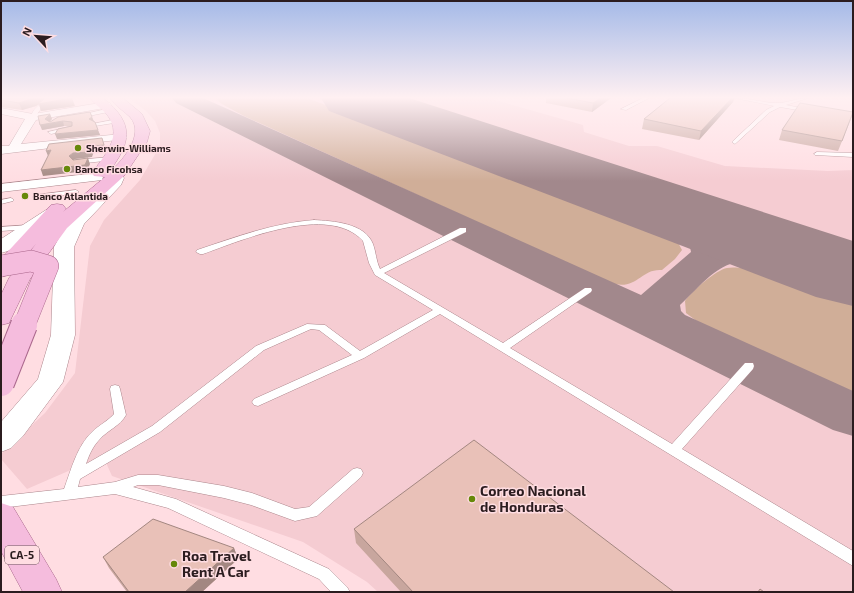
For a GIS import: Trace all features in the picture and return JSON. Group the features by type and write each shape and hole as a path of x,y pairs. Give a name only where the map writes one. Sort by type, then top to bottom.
{"main road":[{"path":"1,440 13,428 50,382 63,334 64,247 76,222 113,184 109,170 121,137 117,126"},
{"path":"1,318 20,278 61,224 109,170 140,142 143,131 141,126"},
{"path":"1,271 52,214 76,192 109,170"},
{"path":"1,383 48,266 44,263 29,261 2,246 52,214"},
{"name":"CA-5","path":"1,518 43,592"}],"street":[{"path":"13,148 26,126"},
{"path":"1,150 121,137"},
{"path":"1,188 109,170"}],"lane":[{"path":"735,142 752,126"},
{"path":"50,144 51,130 71,129"},
{"path":"817,154 853,155"},
{"path":"75,162 109,170"},
{"path":"35,198 76,192"},
{"path":"1,202 11,200"},
{"path":"200,252 285,226 311,221 325,221 341,225 359,233 368,242 372,261 378,273 853,559"},
{"path":"378,273 463,230"},
{"path":"503,348 588,290"},
{"path":"258,402 360,356 402,335 440,310"},
{"path":"76,476 156,430 260,348 310,326 322,327 360,356"},
{"path":"674,451 749,366"},
{"path":"69,493 89,445 95,436 116,420 120,414 115,389"},
{"path":"1,502 115,488 138,480 158,480 252,499 295,515 312,512 357,474"},
{"path":"115,488 171,503 232,530 324,574 342,592"}],"shaded area":[{"path":"157,126 583,126 584,132 629,146 657,146 725,166 828,171 853,170 853,592 378,592 367,582 303,542 112,476 103,456 27,489 1,459 1,454 45,413 75,373 90,246 104,220 140,180 160,146 160,133"},
{"path":"265,126 381,126 666,233 676,239 682,250 675,259 662,270 649,272 627,284 620,285 611,283"},
{"path":"752,266 853,304 853,392 698,322 686,313 685,301 698,287 711,277 727,268 747,268"}],"building":[{"path":"72,126 96,126 98,130 55,134 58,129"},
{"path":"676,126 706,126 701,131"},
{"path":"785,126 848,126 842,141 782,130"},
{"path":"102,138 104,145 93,146 90,152 73,153 69,156 73,160 88,158 85,165 41,170 51,150 46,151 49,144"},
{"name":"Correo Nacional de Honduras","path":"474,440 674,592 413,592 354,529"},
{"name":"Roa Travel Rent A Car","path":"153,519 234,548 185,592 129,592 103,557"}],"taxiway":[{"path":"242,126 674,330"},
{"path":"675,212 688,220 704,234 710,246 711,254 704,262"},
{"path":"704,262 726,251 737,249 769,250 801,256"},
{"path":"674,330 664,322 659,315 659,301 704,262"},
{"path":"674,330 853,415"}],"runway":[{"path":"429,126 853,275"}],"place":[{"name":"Sherwin-Williams","path":"78,148"},
{"name":"Banco Ficohsa","path":"67,169"},
{"name":"Banco Atlantida","path":"25,196"},
{"name":"Correo Nacional de Honduras","path":"472,499"},
{"name":"Roa Travel Rent A Car","path":"174,564"}]}
